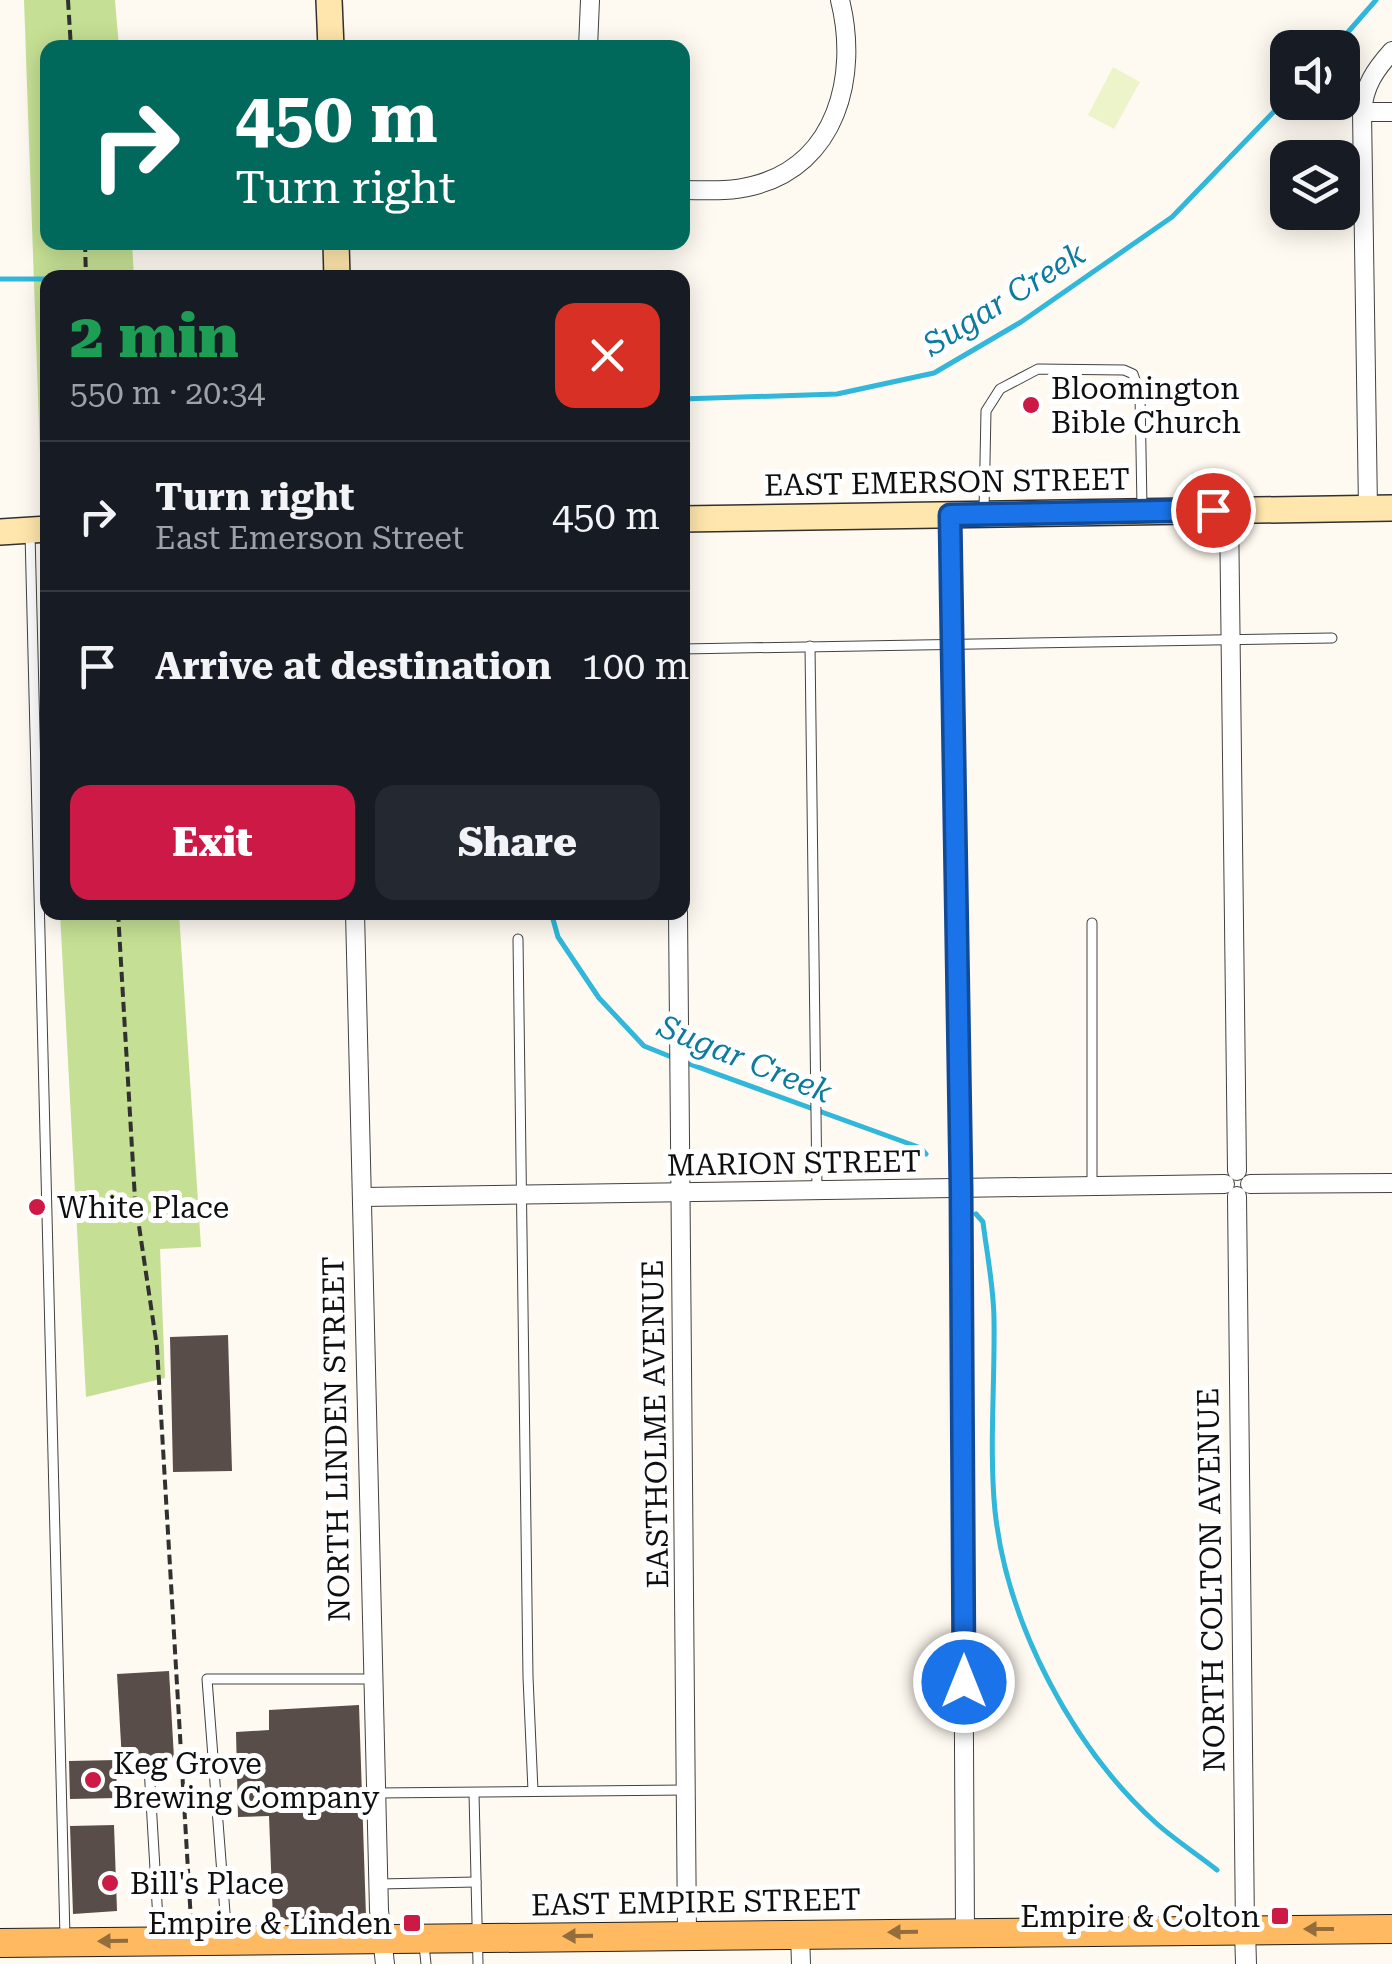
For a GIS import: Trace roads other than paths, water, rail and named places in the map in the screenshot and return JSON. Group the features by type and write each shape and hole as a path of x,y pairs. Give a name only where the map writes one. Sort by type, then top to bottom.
{"main road":[{"path":"330,0 331,40"},
{"name":"EAST EMERSON STREET","path":"690,518 1380,508"},
{"path":"0,532 39,530"},
{"name":"EAST EMPIRE STREET","path":"0,1943 35,1953 66,1941 227,1939 384,1951 478,1950 688,1934 1392,1929"}],"street":[{"path":"588,40 590,0"},
{"path":"690,190 748,188 778,176 805,158 834,119 845,88 846,31 840,0"},
{"path":"1380,508 1362,112 1365,91 1374,71 1392,51"},
{"path":"1362,112 1392,112"},
{"name":"NORTH COLTON AVENUE","path":"1228,510 1246,1964"},
{"path":"950,515 961,1189 965,1932"},
{"name":"NORTH LINDEN STREET","path":"355,920 379,1884 384,1951"},
{"name":"EASTHOLME AVENUE","path":"678,920 688,1934"},
{"name":"MARION STREET","path":"363,1197 1392,1183"},
{"path":"800,1934 801,1964"}],"lane":[{"path":"984,514 986,412 1000,389 1038,369 1124,370 1133,374 1140,395 1142,511"},
{"path":"39,530 40,582"},
{"path":"690,649 1332,638"},
{"path":"810,646 816,1190"},
{"path":"46,920 66,1941"},
{"path":"1092,923 1092,1187"},
{"path":"518,938 533,1791"},
{"path":"227,1939 207,1680 374,1680"},
{"path":"149,1766 159,1940"},
{"path":"377,1793 686,1790"},
{"path":"474,1793 478,1950"},
{"path":"379,1884 476,1882"}],"waterway":[{"name":"Sugar Creek","path":"1350,30 1376,0"},
{"name":"Sugar Creek","path":"690,399 837,394 934,373 1021,322 1172,217 1270,116"},
{"name":"Sugar Creek","path":"0,279 40,279"},
{"name":"Sugar Creek","path":"553,920 558,937 599,998 644,1046 674,1058"},
{"name":"Sugar Creek","path":"684,1062 921,1148 926,1154"},
{"name":"Sugar Creek","path":"976,1214 983,1222 994,1309 995,1511 1002,1554 1029,1640 1072,1721 1098,1759 1156,1823 1217,1870"}],"place":[{"name":"Bloomington Bible Church","path":"1031,405"},
{"name":"White Place","path":"37,1207"},
{"name":"Keg Grove Brewing Company","path":"93,1780"},
{"name":"Bill's Place","path":"110,1883"},
{"name":"Empire & Colton","path":"1280,1916"},
{"name":"Empire & Linden","path":"412,1923"}]}
